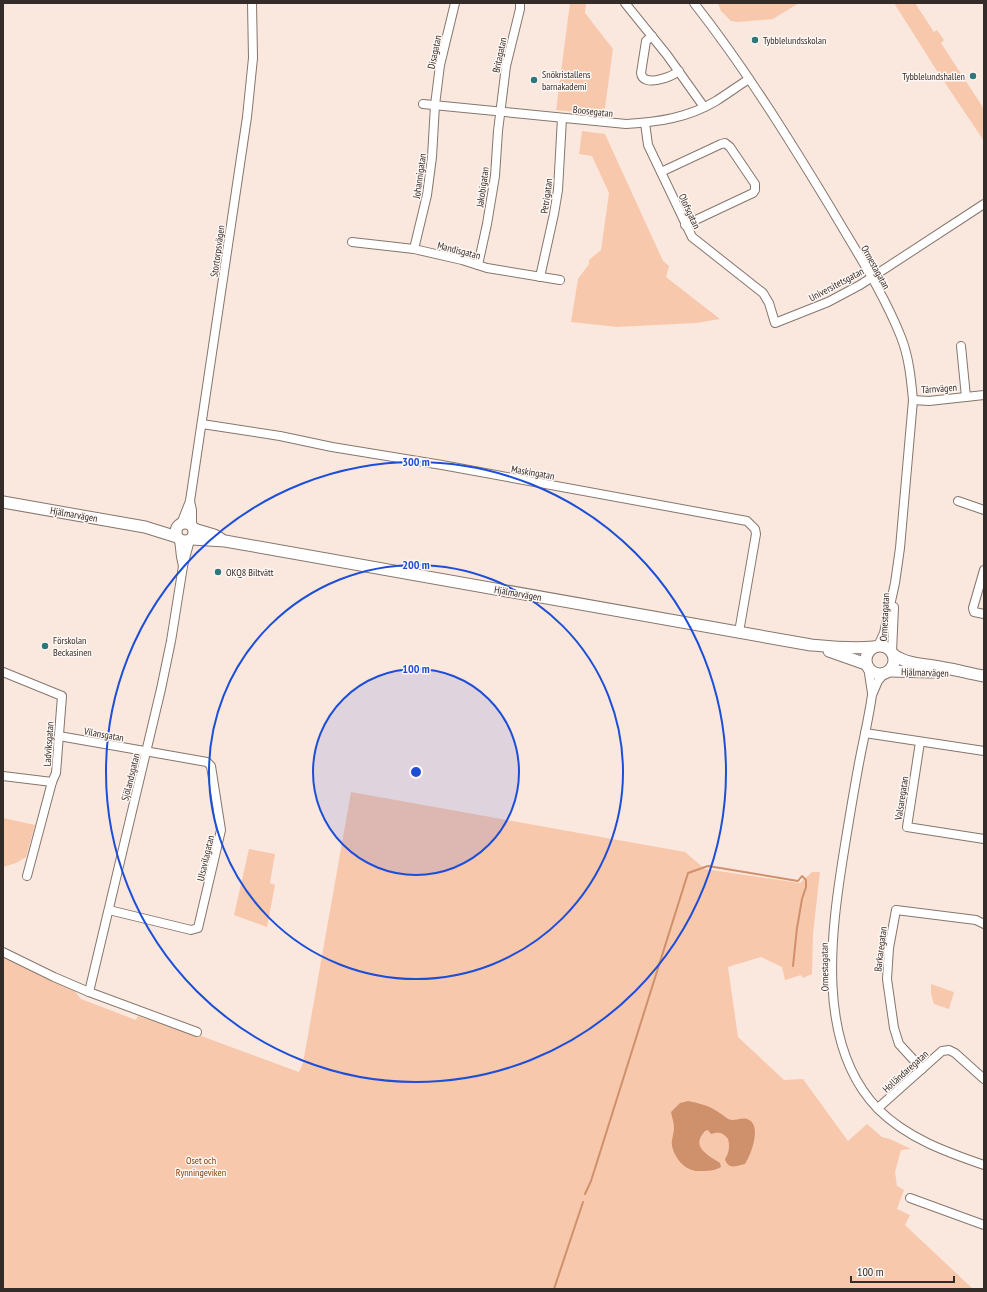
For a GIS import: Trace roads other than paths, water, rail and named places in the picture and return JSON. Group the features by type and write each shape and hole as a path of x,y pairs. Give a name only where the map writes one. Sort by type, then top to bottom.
{"main road":[{"name":"Hjälmarvägen","path":"3,502 145,527 156,525 186,532 203,541 225,541 811,645 858,649 876,646"},
{"name":"Hjälmarvägen","path":"811,645 867,666"},
{"path":"876,646 886,647 893,654 894,663 886,672 874,673 867,666 866,655 876,646"},
{"name":"Hjälmarvägen","path":"893,654 901,660 909,662 984,676"},
{"name":"Hjälmarvägen","path":"886,672 962,672"}],"street":[{"name":"Stortorpsvägen","path":"186,532 192,510 190,501 250,89 253,58 252,3"},
{"name":"Disagatan","path":"435,105 440,65 456,3"},
{"name":"Britagatan","path":"500,112 506,66 520,9 520,3"},
{"path":"626,3 679,71 704,107"},
{"name":"Ormestagatan","path":"694,3 750,79 819,189 872,277 902,339 914,400 900,548 895,583 884,633 876,646"},
{"path":"652,36 646,41 641,73 642,78 650,81 672,76 679,71"},
{"name":"Boosegatan","path":"423,104 626,124 645,123 669,120 704,107 750,79"},
{"name":"Johannigatan","path":"414,249 427,195 432,157 435,105"},
{"name":"Jakobigatan","path":"478,265 495,176 500,112"},
{"name":"Petrigatan","path":"540,277 554,214 558,185 562,118"},
{"name":"Olofsgatan","path":"645,123 647,142 685,225 694,239 763,293 769,303 774,323"},
{"path":"661,172 725,143 730,146 755,184 755,190 753,193 685,225"},
{"name":"Universitetsgatan","path":"774,323 828,302 860,285 984,204"},
{"name":"Mandisgatan","path":"352,242 414,249 487,268 560,280"},
{"name":"Tärnvägen","path":"961,346 966,396"},
{"name":"Tärnvägen","path":"914,400 984,395"},
{"name":"Maskingatan","path":"202,424 280,436 332,447 442,465 746,521 755,529 756,534 739,632"},
{"path":"958,502 984,510"},
{"name":"Sjölandsgatan","path":"89,992 171,641 184,566 181,557 186,532"},
{"path":"984,570 973,608 974,612 984,614"},
{"name":"Ormestagatan","path":"893,654 895,583"},
{"name":"Ormestagatan","path":"867,666 872,696"},
{"name":"Ladviksgatan","path":"3,672 62,696 56,773 52,782 27,876"},
{"name":"Ormestagatan","path":"886,672 878,681 872,696 836,906 833,973 837,1028 849,1067 859,1084 878,1108 904,1130 959,1156 984,1165"},
{"path":"865,733 984,751"},
{"name":"Vilansgatan","path":"59,736 146,752"},
{"name":"Valsaregatan","path":"920,742 906,827 984,839"},
{"name":"Ulsavilagatan","path":"109,910 193,930 198,928 202,913 221,830 211,766 207,762 146,752"},
{"path":"3,776 52,782"},
{"name":"Barkaregatan","path":"922,1070 899,1044 894,1028 887,979 889,948 896,910 976,920 984,924"},
{"path":"3,952 89,992 197,1032"},
{"name":"Holländaregatan","path":"878,1108 942,1051 949,1050 955,1053 984,1079"},
{"path":"910,1198 984,1224"}],"waterway":[{"path":"585,1194 591,1181 688,873 708,866 798,881 802,876 806,880 806,887 802,899 797,928 793,966"},
{"path":"554,1289 583,1202"}],"place":[{"name":"Tybblelundsskolan","path":"755,40"},
{"name":"Tybblelundshallen","path":"973,76"},
{"name":"Snökristallens barnakademi","path":"534,80"},
{"name":"OKQ8 Biltvätt","path":"218,572"},
{"name":"Förskolan Beckasinen","path":"45,646"}],"park label":[{"name":"Oset och Rynningeviken","path":"201,1166"}]}
